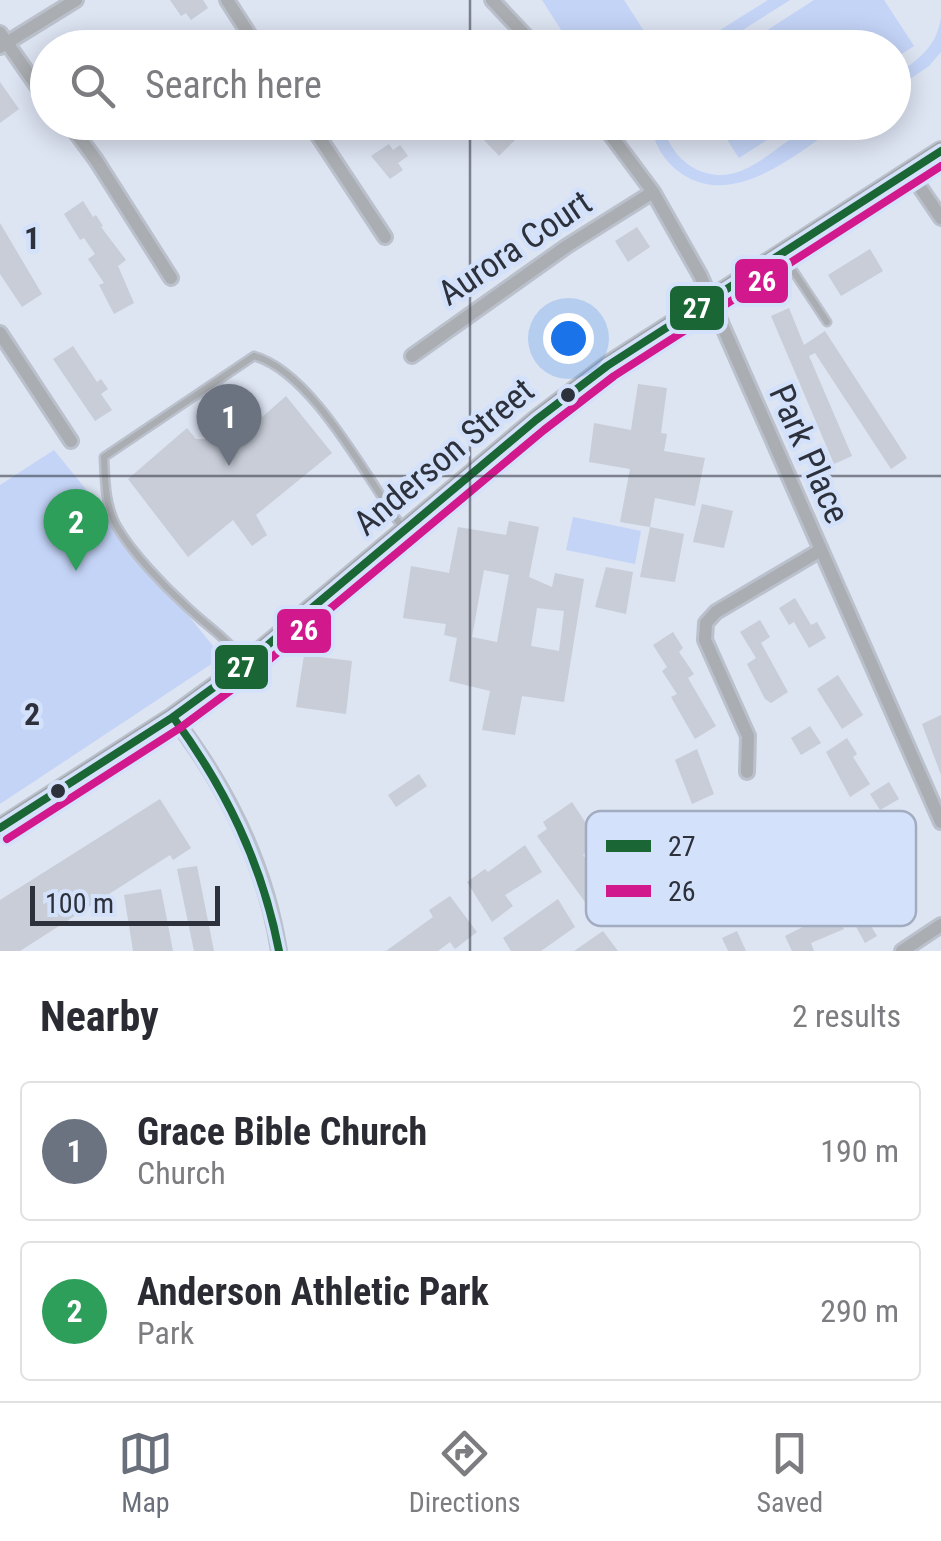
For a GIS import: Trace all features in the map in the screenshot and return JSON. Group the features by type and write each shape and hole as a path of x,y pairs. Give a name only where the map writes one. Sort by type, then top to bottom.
{"street":[{"path":"30,78 2,41 76,0"},
{"path":"226,0 246,30"},
{"path":"492,0 520,30"},
{"path":"81,140 171,278"},
{"path":"321,140 385,237"},
{"name":"Park Place","path":"615,140 653,192 691,256 941,822"},
{"name":"Anderson Street","path":"0,828 173,717 246,663 592,377 941,151"},
{"path":"910,171 941,218"},
{"name":"Aurora Court","path":"412,356 567,246 653,192"},
{"path":"0,334 71,441"},
{"path":"747,772 748,736 705,640 706,622 716,612 819,551"},
{"path":"173,717 239,820 262,875 278,951"},
{"path":"902,951 941,925"}],"lane":[{"path":"781,252 826,322"},
{"path":"246,663 224,636 188,609 154,574 116,525 105,492 104,457 254,356 272,361 314,398 406,532"}],"shaded area":[{"path":"542,0 624,0 643,30 561,30"},
{"path":"768,0 790,0 743,30 720,30"},
{"path":"814,0 884,0 904,30 767,30"},
{"path":"941,17 941,52 911,78 911,63 931,45"},
{"path":"655,140 669,140 692,167 710,174 727,174 759,162 790,140 818,140 766,172 724,185 703,183 682,174"},
{"path":"727,140 767,140 739,158"},
{"path":"54,450 222,657 0,804 0,485"},
{"path":"573,517 641,531 635,564 566,550"}],"building":[{"path":"170,0 203,0 208,8 191,20 186,13 181,16"},
{"path":"0,82 19,109 0,123"},
{"path":"484,140 515,140 499,156"},
{"path":"389,144 393,150 400,145 408,156 398,163 403,170 390,179 371,156"},
{"path":"83,201 126,260 118,266 134,303 114,314 99,285 104,283 88,259 95,254 84,238 80,240 64,214"},
{"path":"0,223 42,294 22,307 0,274"},
{"path":"637,227 650,247 628,262 615,241"},
{"path":"870,249 883,271 841,296 828,275"},
{"path":"789,308 804,345 825,331 907,458 891,469 815,353 809,356 852,456 834,464 771,316"},
{"path":"73,346 97,382 101,379 108,389 101,394 112,410 95,421 53,359"},
{"path":"638,384 667,388 661,433 667,434 664,451 705,458 695,506 655,498 650,527 620,522 630,469 589,462 594,423 631,430"},
{"path":"286,396 332,453 256,515 267,535 252,546 233,520 188,557 128,479 187,428 196,439 236,440"},
{"path":"702,504 733,511 724,548 693,542"},
{"path":"509,521 539,527 529,577 552,587 555,573 584,579 564,702 522,696 515,735 482,730 490,691 449,681 457,638 444,635 446,624 403,618 411,566 449,573 458,527 506,535","holes":["484,570 509,575 497,642 472,637","537,608 564,611 559,651 531,646"]},
{"path":"650,527 684,534 675,582 640,577"},
{"path":"606,567 633,572 626,614 595,607"},
{"path":"795,598 811,625 817,622 826,638 809,648 794,622 789,625 779,608"},
{"path":"760,620 770,637 761,643 788,692 771,703 765,699 747,664 756,658 740,632"},
{"path":"673,632 683,648 679,652 694,674 688,678 716,726 695,739 671,697 677,694 662,671 667,667 653,645"},
{"path":"304,655 352,661 346,714 296,707"},
{"path":"838,675 863,715 842,729 817,689"},
{"path":"941,715 941,775 922,724"},
{"path":"810,726 821,743 801,755 791,738"},
{"path":"847,738 857,754 853,757 870,784 850,797 826,752"},
{"path":"697,749 714,794 692,804 675,760"},
{"path":"419,774 427,786 396,807 388,795"},
{"path":"889,782 899,799 880,810 870,794"},
{"path":"160,799 191,848 173,860 170,855 20,951 0,951 0,900"},
{"path":"572,802 586,823 586,903 537,836 547,829 543,822"},
{"path":"525,845 542,872 505,895 513,906 492,922 467,882"},
{"path":"197,866 214,951 194,951 177,869"},
{"path":"161,889 173,951 133,951 124,895"},
{"path":"450,896 477,932 455,949 450,942 438,951 386,951 433,917 429,910"},
{"path":"558,899 575,927 541,951 511,951 503,938"},
{"path":"805,926 844,929 811,943 814,951 792,951 785,936"},
{"path":"856,926 871,926 877,936 865,943"},
{"path":"603,931 618,951 574,951"},
{"path":"737,931 746,951 728,951 722,938"}],"transit line":[{"name":"27","path":"0,828 173,717 239,669 536,420 607,366 941,151"},
{"name":"26","path":"7,839 180,728 246,679 614,376 941,166"},
{"name":"27","path":"173,717 210,772 240,828 263,887 279,951"}],"place":[{"name":"Grace Bible Church","path":"229,466"},
{"name":"Anderson Athletic Park","path":"76,571"}]}
